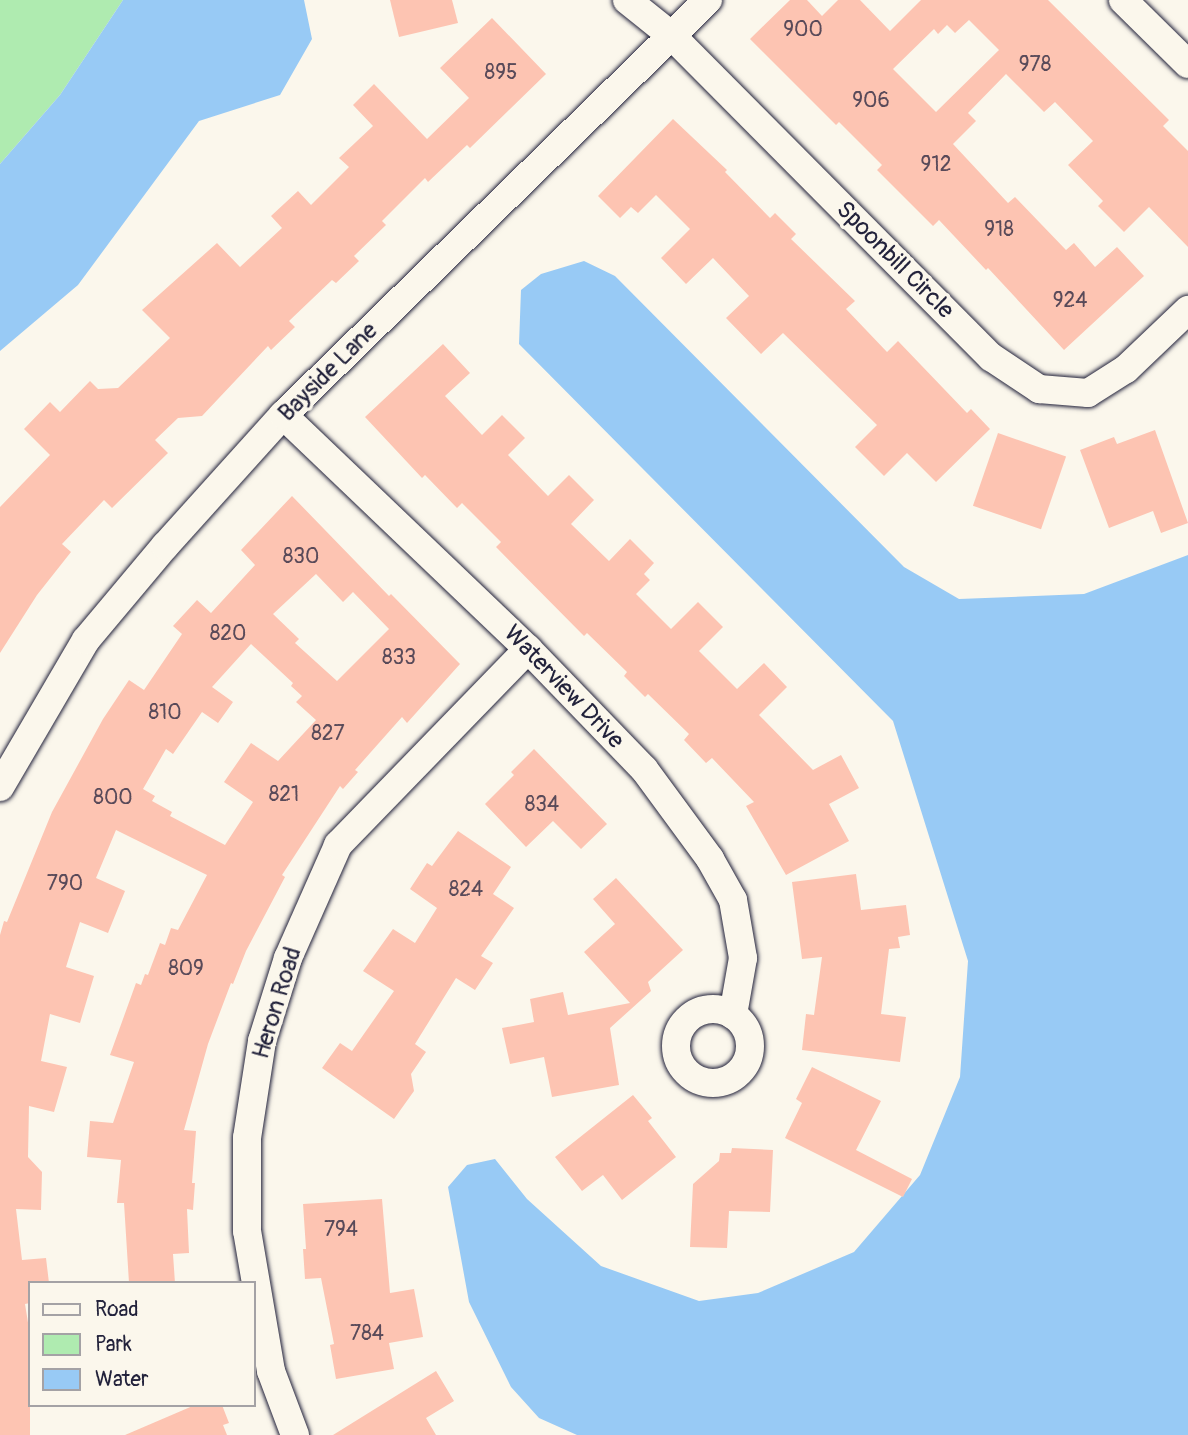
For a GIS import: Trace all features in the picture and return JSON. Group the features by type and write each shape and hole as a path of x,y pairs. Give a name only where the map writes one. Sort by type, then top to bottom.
{"street":[{"name":"Spoonbill Circle","path":"627,0 672,36 990,356 1039,390 1088,393 1126,369 1188,310"},
{"name":"Bayside Lane","path":"0,787 86,640 165,546 283,415 708,0"},
{"path":"1123,0 1188,64"},
{"name":"Waterview Drive","path":"283,415 528,649 644,769 710,859 733,900 743,958 733,1015"},
{"name":"Heron Road","path":"256,1281 247,1231 247,1138 262,1041 288,958 338,845 528,649"},
{"name":"Heron Road","path":"256,1284 271,1371 295,1435"}],"green space":[{"path":"0,0 123,0 60,95 0,164"}],"water":[{"path":"123,0 304,0 312,39 280,95 199,121 78,285 0,351 0,164 60,95"},
{"path":"584,261 615,276 904,567 959,599 1084,594 1188,555 1188,1435 577,1435 539,1418 511,1387 469,1302 448,1187 467,1165 495,1159 527,1199 601,1266 699,1301 758,1293 854,1252 920,1175 960,1077 968,961 893,721 519,344 521,290 541,274"}],"building":[{"path":"390,0 452,0 458,23 399,37"},
{"path":"790,0 807,0 822,16 838,0 860,0 890,31 921,0 1048,0 1169,120 1163,126 1188,151 1188,247 1149,207 1124,232 1098,206 1103,201 1068,165 1093,141 1055,102 1044,112 1006,74 968,113 976,121 953,144 1008,203 1015,197 1066,250 1074,243 1095,267 1117,247 1144,276 1064,350 988,268 986,270 939,220 933,226 877,170 882,165 839,122 836,125 750,39","holes":["969,20 999,50 936,112 893,69 934,29 938,34 947,25 955,33"]},
{"path":"492,18 546,74 470,148 467,145 428,182 425,178 382,221 386,225 354,256 359,261 336,283 332,280 289,321 295,327 271,350 268,346 202,416 178,418 155,440 168,453 112,508 104,500 62,544 71,552 37,595 0,653 0,507 50,455 24,429 50,402 60,412 90,381 98,389 118,388 170,338 142,310 217,243 240,267 282,228 271,216 298,191 311,205 349,167 339,158 373,126 353,105 374,84 427,139 469,98 440,68"},
{"path":"673,119 727,170 725,172 770,218 775,213 796,234 791,239 855,301 846,309 887,352 898,341 967,413 971,409 990,429 936,482 907,453 884,476 855,447 877,425 783,333 761,354 726,318 749,296 713,258 686,284 661,258 690,229 656,195 638,213 631,207 620,218 598,196"},
{"path":"443,344 470,373 445,396 482,435 502,415 525,438 508,455 548,496 569,475 594,500 571,524 609,561 630,539 654,563 644,574 650,580 636,594 671,629 698,602 723,627 699,651 737,689 764,663 787,687 759,715 813,770 841,755 859,788 829,804 849,841 786,875 746,806 754,802 712,758 706,763 684,740 689,734 648,694 645,697 624,676 627,672 587,633 584,636 496,547 501,542 462,503 457,508 425,475 422,478 365,417"},
{"path":"1155,430 1188,523 1161,533 1153,511 1109,528 1080,450 1114,437 1117,444"},
{"path":"998,433 1066,456 1041,529 973,506"},
{"path":"292,496 389,596 391,594 460,664 407,723 402,717 355,770 358,772 343,789 340,786 282,875 285,877 246,951 233,984 231,983 208,1044 184,1130 196,1131 192,1183 195,1183 193,1210 187,1209 189,1253 173,1254 175,1281 129,1281 124,1203 117,1203 121,1160 87,1157 90,1121 113,1123 134,1062 110,1055 136,983 141,985 145,974 148,975 160,943 165,945 171,928 178,930 207,875 116,830 96,878 125,891 108,933 80,922 66,967 94,976 80,1023 50,1014 41,1061 67,1067 54,1112 29,1106 28,1157 42,1172 41,1210 16,1209 22,1260 46,1258 49,1281 28,1281 28,1303 25,1304 28,1323 30,1435 0,1435 0,935 4,921 7,922 52,812 103,719 129,680 144,690 182,634 173,626 197,600 211,613 255,565 241,550","holes":["316,574 343,602 353,592 389,629 337,681 295,643 299,639 273,614","251,644 293,683 291,686 302,696 296,702 316,720 278,761 251,743 224,782 253,802 225,845 170,816 172,812 152,801 155,796 143,789 166,749 173,754 202,712 218,723 233,702 212,687"]},
{"path":"534,749 607,824 581,849 553,821 526,847 485,804 514,775 511,772"},
{"path":"458,831 511,867 493,894 514,908 481,956 493,963 475,990 456,978 415,1044 426,1052 411,1074 414,1091 394,1119 322,1068 340,1043 352,1051 394,991 363,971 393,929 415,943 437,908 410,889 427,863 432,866"},
{"path":"856,874 861,910 906,905 910,935 898,937 900,948 889,949 881,1014 906,1017 900,1062 802,1050 806,1014 814,1015 822,957 802,959 792,882"},
{"path":"616,878 683,950 648,982 651,991 610,1028 619,1085 552,1097 544,1057 510,1064 502,1028 534,1022 530,999 563,992 568,1015 630,1003 584,952 615,924 593,899"},
{"path":"812,1067 881,1101 856,1150 912,1179 903,1197 785,1138 802,1103 796,1099"},
{"path":"633,1095 652,1118 648,1121 676,1157 622,1200 603,1175 582,1191 555,1157"},
{"path":"732,1148 773,1150 770,1212 729,1211 727,1248 690,1247 693,1184 719,1161 720,1153 731,1153"},
{"path":"382,1199 390,1293 414,1289 423,1337 389,1343 394,1369 336,1379 330,1345 334,1344 321,1278 305,1279 303,1204"},
{"path":"436,1371 454,1401 426,1418 436,1435 333,1435"},
{"path":"190,1407 223,1407 229,1423 223,1425 227,1435 125,1435"}]}
